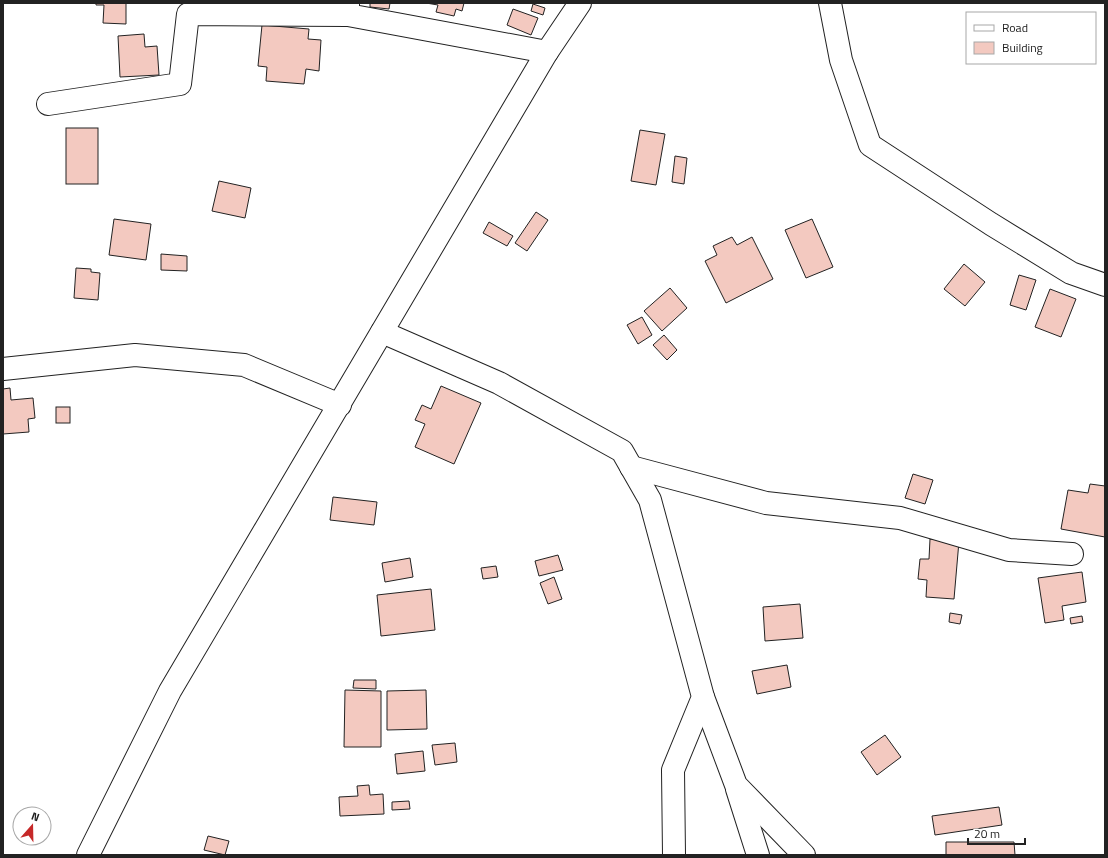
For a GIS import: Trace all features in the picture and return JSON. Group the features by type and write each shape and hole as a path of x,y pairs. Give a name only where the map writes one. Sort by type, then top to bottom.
{"street":[{"path":"88,855 170,691 547,52 580,3"},
{"path":"830,3 841,60 870,145 1071,273 1105,285"},
{"path":"48,104 180,84 188,14 348,9 547,52"},
{"path":"382,332 499,383 622,451 650,500 703,697 736,785 758,855"},
{"path":"3,369 136,355 244,365 340,405"},
{"path":"631,467 766,503 900,518 1009,550 1072,554"},
{"path":"674,855 673,770 703,697"},
{"path":"736,785 804,855"}],"building":[{"path":"96,3 126,3 126,24 103,23 104,5 96,5"},
{"path":"370,3 390,3 389,9 370,7"},
{"path":"426,3 464,3 462,11 456,9 454,16 436,12 438,5"},
{"path":"533,4 545,8 543,15 531,11"},
{"path":"513,9 538,18 531,35 507,25"},
{"path":"262,25 309,29 308,39 321,40 319,71 306,69 304,84 266,81 267,67 258,66"},
{"path":"144,34 145,47 157,46 159,75 120,77 118,36"},
{"path":"66,128 98,128 98,184 66,184"},
{"path":"640,130 665,134 656,185 631,181"},
{"path":"675,156 687,158 684,184 672,182"},
{"path":"219,181 251,188 245,218 212,211"},
{"path":"536,212 548,220 527,251 515,243"},
{"path":"114,219 151,224 146,260 109,255"},
{"path":"812,219 833,267 806,278 785,230"},
{"path":"489,222 513,236 507,246 483,233"},
{"path":"732,237 737,245 752,237 773,279 726,303 705,261 717,255 713,246"},
{"path":"161,254 187,256 187,271 161,270"},
{"path":"964,264 985,282 965,306 944,289"},
{"path":"76,268 91,269 91,272 100,273 98,300 74,298"},
{"path":"1019,275 1036,280 1026,310 1010,305"},
{"path":"670,288 687,308 662,331 644,311"},
{"path":"1050,289 1076,299 1061,337 1035,327"},
{"path":"642,317 652,335 638,344 627,325"},
{"path":"664,335 677,350 667,360 653,345"},
{"path":"441,386 481,403 454,464 415,447 425,424 415,420 422,405 431,409"},
{"path":"10,388 11,400 33,398 35,418 28,419 29,432 3,434 3,389"},
{"path":"56,407 70,407 70,423 56,423"},
{"path":"913,474 933,480 925,504 905,498"},
{"path":"1090,484 1105,486 1105,537 1061,529 1068,490 1088,493"},
{"path":"333,497 377,502 374,525 330,520"},
{"path":"930,539 959,541 954,599 926,597 927,580 918,579 920,559 929,559"},
{"path":"558,555 563,570 539,576 535,561"},
{"path":"410,558 413,577 385,582 382,563"},
{"path":"496,566 498,577 483,579 481,568"},
{"path":"1082,572 1086,602 1062,606 1064,620 1045,623 1038,578"},
{"path":"554,577 562,599 548,604 540,583"},
{"path":"431,589 435,630 381,636 377,595"},
{"path":"800,604 803,638 765,641 763,607"},
{"path":"950,613 962,615 960,624 949,622"},
{"path":"1082,616 1083,622 1071,624 1070,618"},
{"path":"787,665 791,687 757,694 752,671"},
{"path":"354,680 376,680 376,689 353,688"},
{"path":"345,690 381,691 381,747 344,747"},
{"path":"426,690 427,729 387,730 387,691"},
{"path":"885,735 901,757 877,775 861,752"},
{"path":"455,743 457,762 435,765 432,745"},
{"path":"423,751 425,771 397,774 395,754"},
{"path":"369,785 370,795 383,794 384,814 340,816 339,797 358,796 357,786"},
{"path":"409,801 410,809 392,810 392,802"},
{"path":"999,807 1002,825 935,835 932,816"},
{"path":"208,836 229,841 225,855 204,850"},
{"path":"946,842 1014,842 1015,855 946,855"}]}
